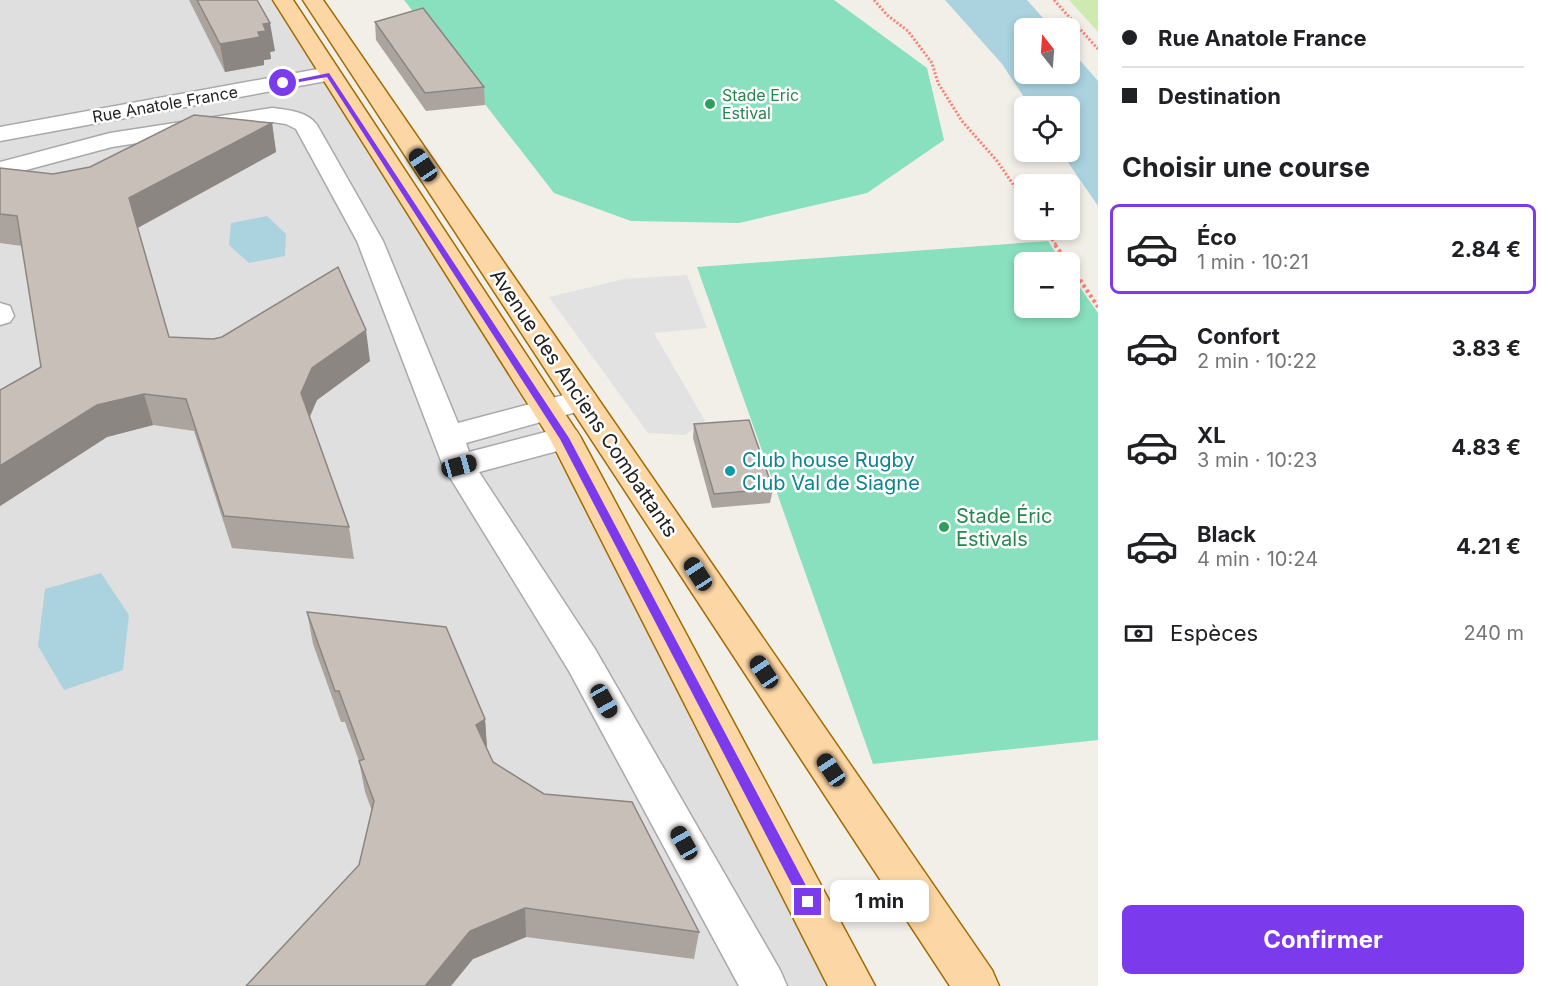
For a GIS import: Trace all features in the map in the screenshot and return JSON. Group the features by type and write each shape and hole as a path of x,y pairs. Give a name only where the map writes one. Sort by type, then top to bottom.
{"main road":[{"name":"Avenue des Anciens Combattants","path":"283,0 329,75 565,438 852,986"},
{"name":"Avenue des Anciens Combattants","path":"313,0 976,986"}],"street":[{"name":"Rue Anatole France","path":"0,134 329,75"},
{"path":"0,170 110,140 272,115 292,118 305,125 370,241 453,452 582,660 764,986"},
{"path":"453,452 547,411 584,400"},
{"path":"453,452 565,438"}],"path":[{"path":"874,0 887,15 908,31 932,63 938,83 962,121 997,161 1014,186"},
{"path":"1054,0 1098,49"},
{"path":"1080,280 1098,307"}],"shaded area":[{"path":"0,0 288,0 867,986 0,986"},
{"path":"687,275 707,328 654,333 705,421 685,435 648,433 549,297 624,279"}],"green space":[{"name":"Stade Eric Estival","path":"404,0 834,0 927,68 944,140 867,193 739,223 631,221 554,193"},
{"path":"1069,0 1098,0 1098,32"},
{"name":"Stade Éric Estivals","path":"1048,241 1055,252 1014,252 1014,318 1080,318 1080,287 1098,313 1098,740 873,764 697,267"}],"water":[{"path":"945,0 1027,0 1043,18 1014,18 1014,82 1002,64"},
{"path":"1080,60 1098,81 1098,206 1080,180 1080,174 1076,174 1068,162 1080,162 1080,96 1023,96 1015,84 1080,84"},
{"path":"267,216 286,234 285,256 249,263 229,245 231,223"},
{"path":"101,573 129,615 123,670 64,690 38,646 45,589"}],"building":[{"path":"197,0 257,0 270,23 263,24 266,31 258,32 260,37 220,44"},
{"path":"423,8 484,87 425,93 375,22"},
{"path":"194,115 272,123 129,198 169,337 213,339 222,337 338,267 366,330 312,368 301,393 349,527 224,516 186,399 144,394 97,405 0,466 0,390 41,367 17,216 0,214 0,168 53,174 90,167"},
{"name":"Club house Rugby Club Val de Siagne","path":"749,420 773,489 714,494 694,424"},
{"path":"307,612 446,627 485,719 476,725 493,762 544,794 632,802 699,932 525,908 470,931 425,986 246,986 359,865 374,801 359,761 364,759 339,691 335,691"}],"place":[{"name":"Stade Eric Estival","path":"710,104"},
{"name":"Club house Rugby Club Val de Siagne","path":"730,471"},
{"name":"Stade Éric Estivals","path":"944,527"}],"route":[{"path":"283,83 329,75 565,438 808,902"}]}
